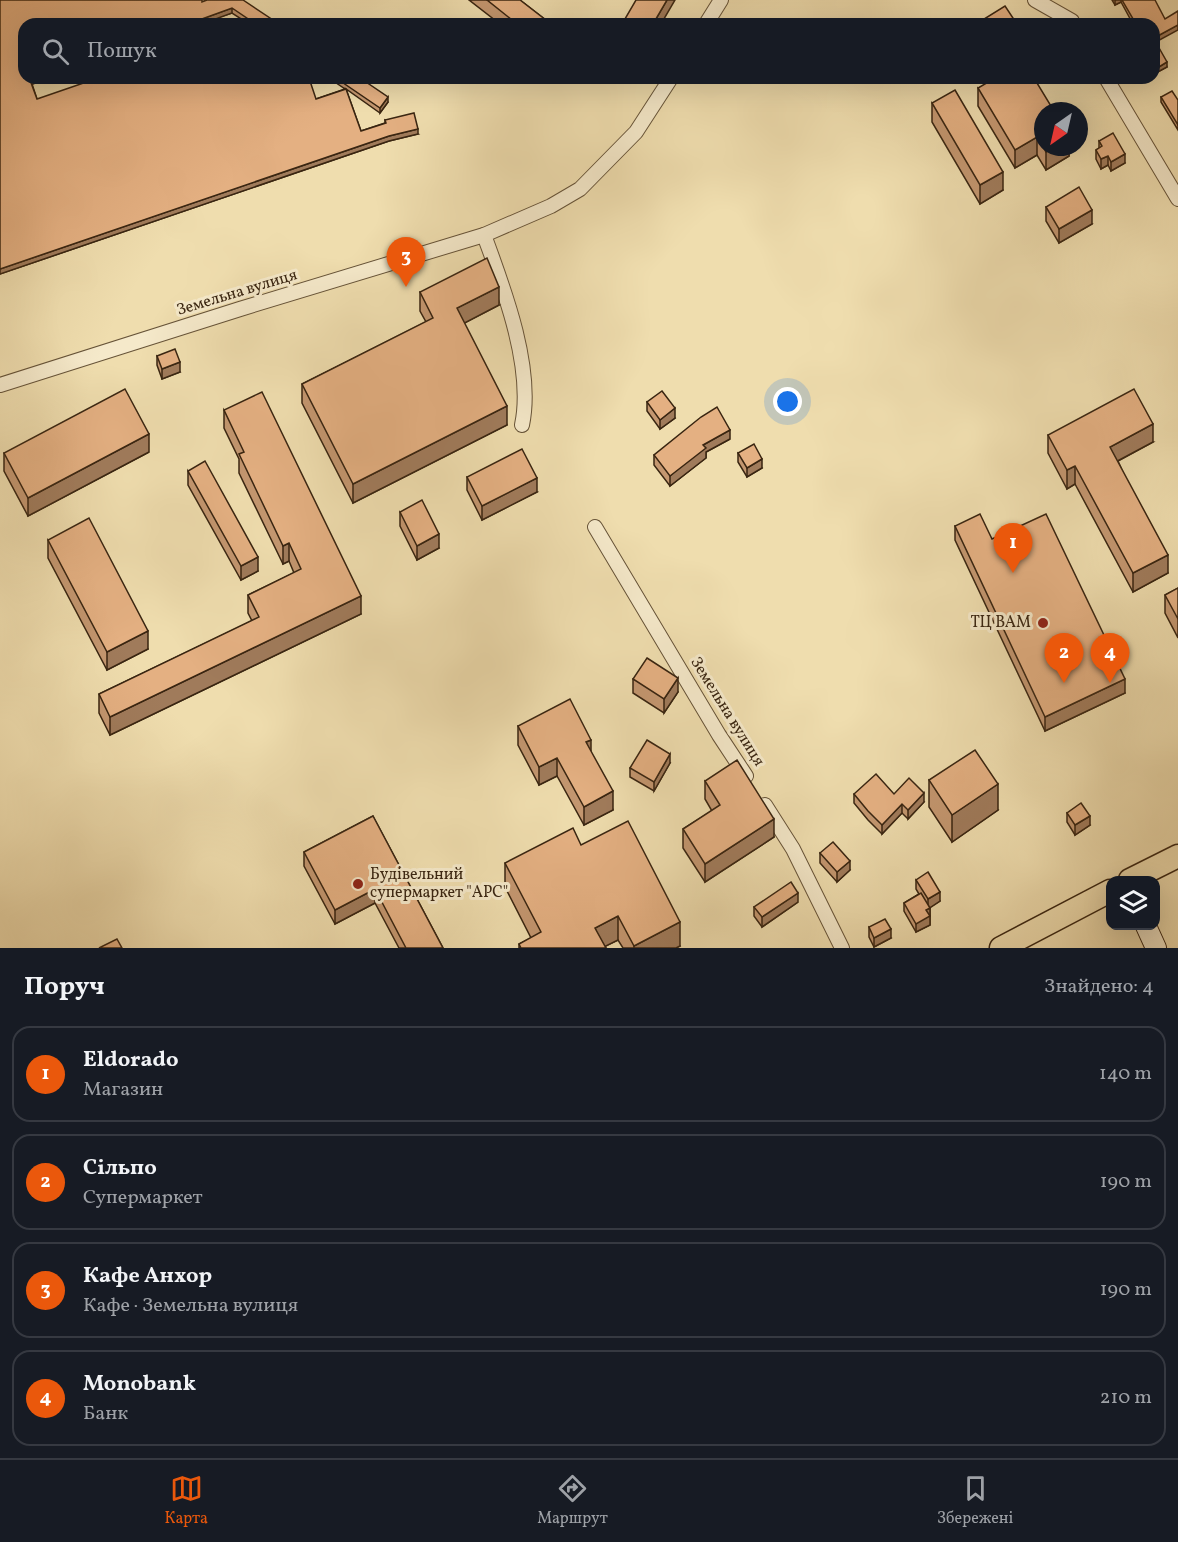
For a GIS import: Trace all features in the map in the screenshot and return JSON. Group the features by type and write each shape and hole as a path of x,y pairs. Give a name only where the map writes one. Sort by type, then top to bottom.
{"main road":[{"path":"1138,876 1178,856"},
{"path":"1001,948 1106,893"},
{"path":"1148,930 1156,948"}],"street":[{"path":"710,18 721,0"},
{"path":"1035,0 1064,18"},
{"name":"Земельна вулиця","path":"0,385 484,235 551,206 580,189 636,132 667,84"},
{"path":"1110,84 1178,199"},
{"path":"484,235 509,303 517,341 526,406 522,425"},
{"name":"Земельна вулиця","path":"595,527 719,735 793,849 842,948"}],"building":[{"path":"0,0 202,0 202,2 243,0 270,18 247,18 232,8 204,18 18,18 18,84 31,84 37,99 81,84 311,84 316,99 346,89 361,131 386,123 385,120 414,113 418,129 389,136 0,269"},
{"path":"487,0 520,0 543,18 510,18"},
{"path":"636,0 667,0 656,18 626,18"},
{"path":"1122,0 1155,0 1165,19 1178,11 1178,25 1160,35 1160,18 1132,18"},
{"path":"1005,6 1013,18 986,18"},
{"path":"1160,50 1167,62 1160,66"},
{"path":"345,84 369,84 388,97 380,108"},
{"path":"985,84 1038,84 1049,102 1034,102 1034,139 1015,150 978,88"},
{"path":"955,90 1003,172 980,185 932,103"},
{"path":"1172,91 1178,100 1178,125 1161,97"},
{"path":"1113,133 1125,154 1111,162 1108,156 1101,159 1096,150 1102,146 1099,141"},
{"path":"1079,187 1092,210 1059,229 1046,207"},
{"path":"487,258 499,287 457,308 507,406 353,484 302,384 433,318 420,292"},
{"path":"175,349 180,362 162,369 157,356"},
{"path":"125,389 149,434 28,498 4,453"},
{"path":"1134,389 1153,424 1110,447 1168,555 1133,573 1075,466 1067,470 1048,435"},
{"path":"662,391 675,408 660,420 647,402"},
{"path":"262,392 361,596 110,717 99,694 259,617 248,595 301,569 289,543 283,546 239,454 244,452 224,410"},
{"path":"717,407 730,430 703,445 706,448 670,476 654,455"},
{"path":"754,444 762,459 747,468 738,453"},
{"path":"522,449 537,478 482,506 467,477"},
{"path":"205,461 258,557 241,566 188,471"},
{"path":"422,500 439,534 417,546 400,512"},
{"name":"ТЦ ВАМ","path":"980,514 992,539 1046,514 1125,679 1045,717 955,526"},
{"path":"89,518 148,631 107,652 48,540"},
{"path":"1178,588 1178,619 1165,595"},
{"path":"647,658 678,678 664,699 633,679"},
{"path":"570,699 591,740 586,742 613,791 584,807 557,758 539,767 518,726"},
{"path":"647,740 670,754 654,782 630,768"},
{"path":"975,750 998,784 952,815 929,780"},
{"path":"737,760 774,819 705,864 683,829 720,805 705,781"},
{"path":"876,774 894,794 909,778 924,793 908,810 902,804 882,825 854,794"},
{"path":"1081,803 1090,816 1075,825 1067,813"},
{"name":"Будівельний супермаркет \"АРС\"","path":"373,816 443,948 406,948 375,889 335,910 304,852"},
{"path":"628,821 680,922 634,946 618,916 595,928 606,948 521,948 519,944 541,932 505,863 573,828 581,845"},
{"path":"833,842 850,861 837,872 820,853"},
{"path":"928,872 940,892 928,899 916,880"},
{"path":"791,882 798,893 762,917 754,907"},
{"path":"921,893 930,908 926,910 930,916 916,924 904,903"},
{"path":"885,919 891,929 874,938 869,927"},
{"path":"117,939 122,948 99,948"}],"place":[{"name":"Кафе Анхор","path":"406,287"},
{"name":"Eldorado","path":"1013,573"},
{"name":"ТЦ ВАМ","path":"1043,623"},
{"name":"Сільпо","path":"1064,683"},
{"name":"Monobank","path":"1110,683"},
{"name":"Будівельний супермаркет \"АРС\"","path":"358,884"}]}
